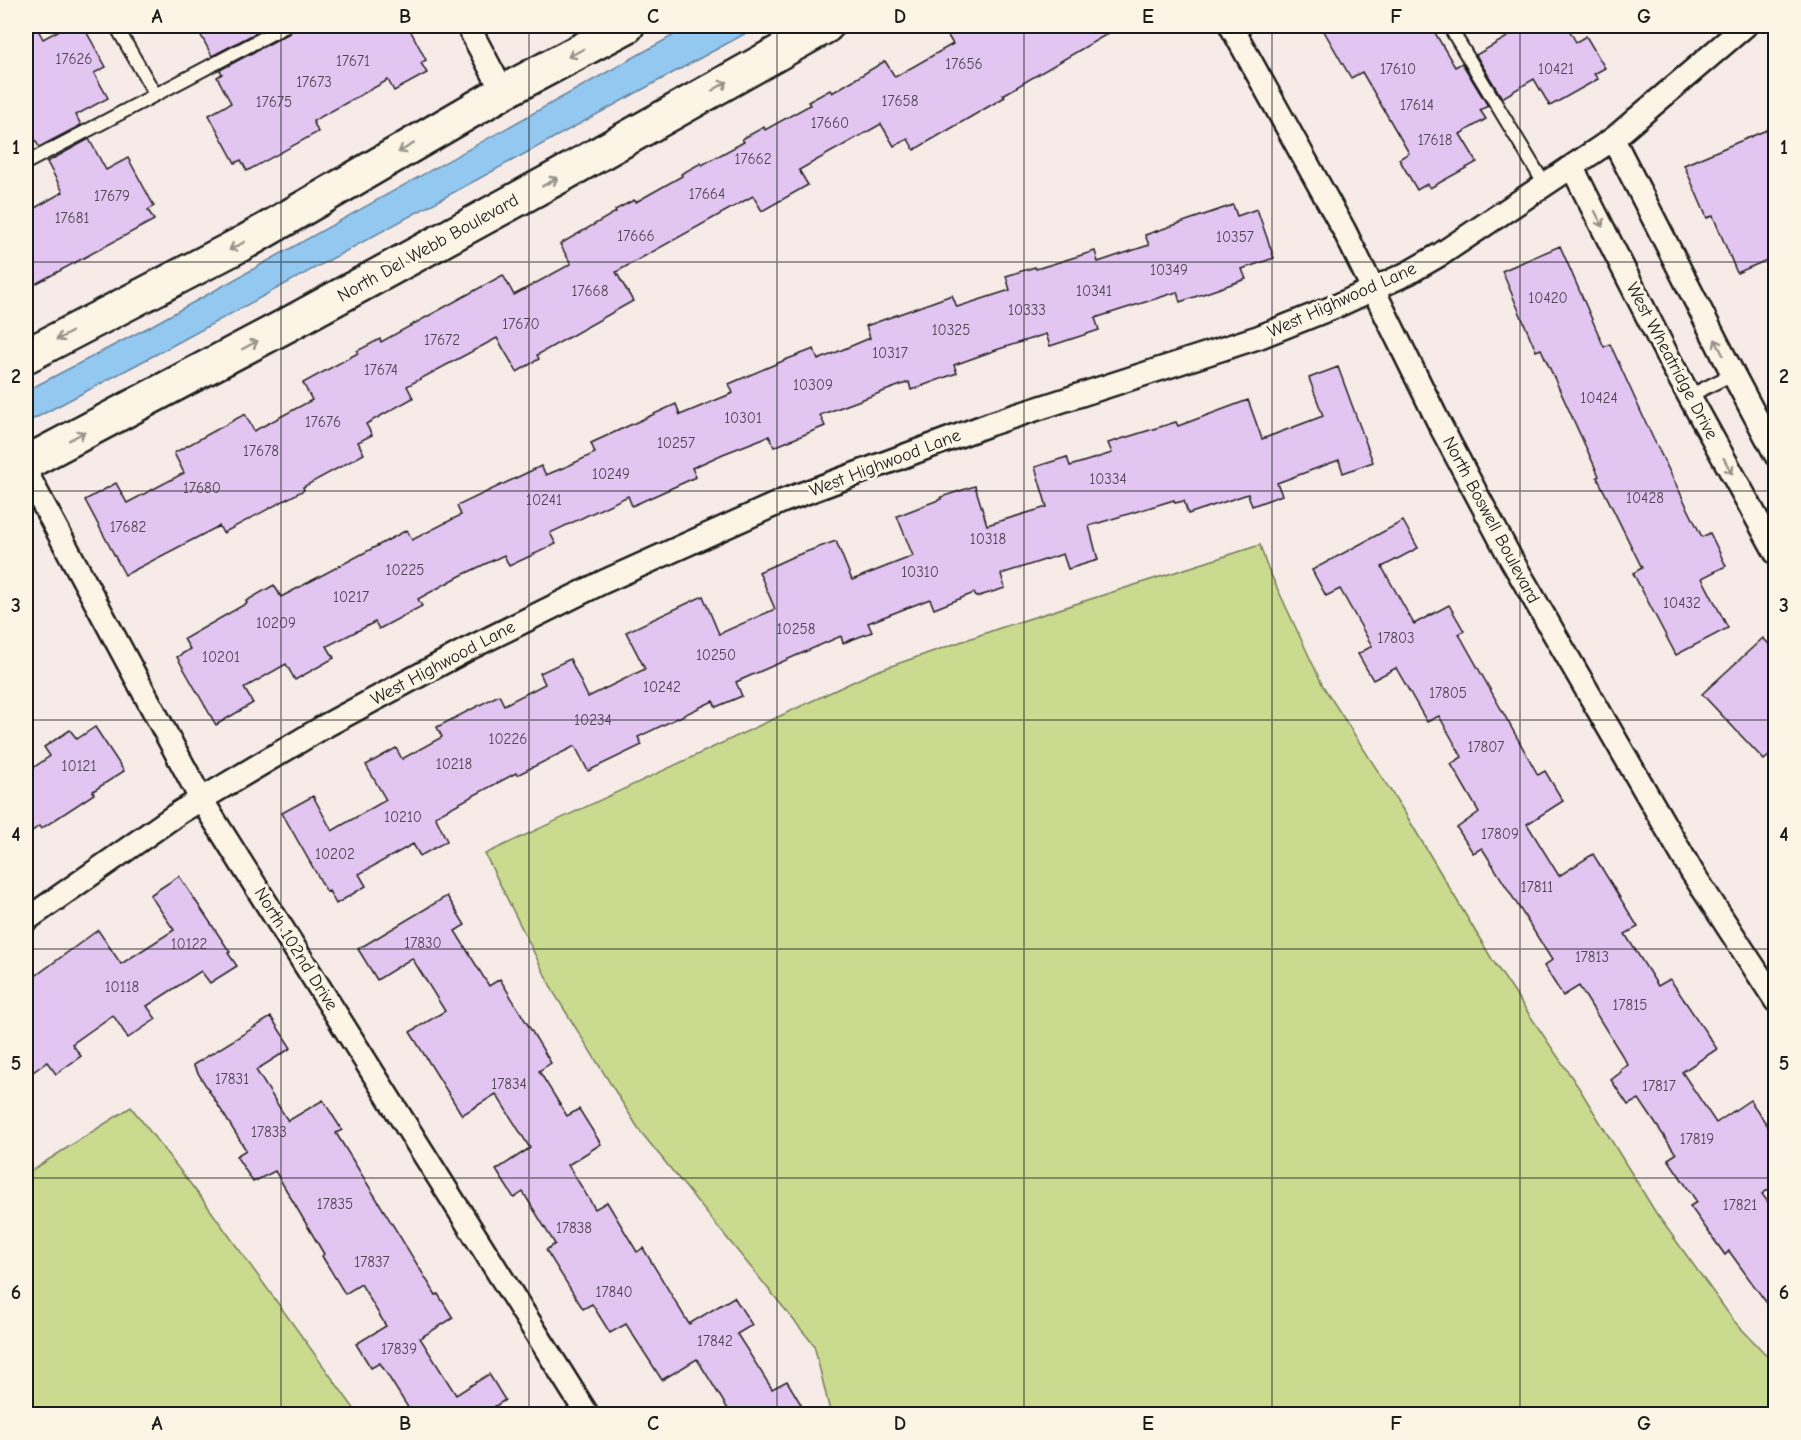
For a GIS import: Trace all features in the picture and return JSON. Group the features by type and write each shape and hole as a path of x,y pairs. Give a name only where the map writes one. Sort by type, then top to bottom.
{"street":[{"path":"468,26 503,92"},
{"path":"26,356 247,241 503,92 627,26"},
{"name":"North Del Webb Boulevard","path":"26,463 454,234 826,26"},
{"name":"North Boswell Boulevard","path":"1231,26 1344,230 1510,559 1692,872 1776,1001"},
{"name":"West Highwood Lane","path":"26,920 201,799 325,726 468,649 603,582 751,515 990,424 1259,337 1373,290 1441,254 1614,139 1745,26"},
{"path":"1614,139 1732,374 1776,455"},
{"name":"West Wheatridge Drive","path":"1572,167 1689,396 1776,553"},
{"name":"North 102nd Drive","path":"26,472 201,799 587,1414"}],"lane":[{"path":"116,26 155,94"},
{"path":"26,162 286,26"},
{"path":"1449,26 1545,185"},
{"path":"1689,396 1732,374"}],"green space":[{"path":"1260,545 1266,564 1323,686 1405,813 1493,961 1579,1088 1656,1213 1734,1321 1775,1364 1775,1414 828,1414 829,1407 814,1345 640,1131 554,993 485,854 874,672 1000,628"},
{"path":"131,1107 206,1204 358,1414 26,1414 26,1174"}],"water":[{"path":"690,26 759,26 26,423 26,391 149,327"}],"building":[{"path":"26,26 36,26 43,39 67,26 83,26 106,67 94,73 108,98 76,115 81,125 39,147 34,138 26,142"},
{"path":"196,26 269,26 212,56"},
{"path":"294,26 408,26 426,60 421,63 427,73 394,91 388,80 313,121 318,132 247,171 241,160 235,163 209,115 231,103 217,77 222,74 220,70 290,33"},
{"path":"942,26 1121,26 914,150 908,139 894,146 881,124 799,170 808,185 762,211 753,196 616,272 633,301 537,355 539,359 517,372 497,338 407,386 413,398 366,424 372,435 358,442 364,454 303,487 304,490 223,533 219,526 125,575 85,500 116,483 127,503 184,473 174,453 245,414 254,431 312,400 303,383 358,353 357,351 380,339 381,342 503,275 514,295 571,264 560,244 616,212 615,210 634,200 636,202 682,176 681,174 744,142 742,139 764,127 765,130 810,105 808,102 830,90 832,93 885,61 895,77 953,44"},
{"path":"1321,26 1431,26 1455,67 1462,63 1488,106 1480,110 1486,119 1460,134 1477,162 1430,188 1427,184 1417,190 1399,159 1409,153 1362,72 1351,78"},
{"path":"1503,26 1567,26 1576,42 1586,36 1605,68 1594,74 1598,79 1550,106 1534,79 1502,98 1476,55 1509,36"},
{"path":"1776,126 1776,256 1737,273 1713,216 1707,218 1684,165"},
{"path":"89,139 106,170 128,158 154,206 148,210 154,220 26,289 26,213 63,192 47,162"},
{"path":"1233,205 1237,216 1257,209 1274,258 1242,269 1246,279 1180,302 1177,292 1095,318 1099,330 1050,346 1046,334 996,350 954,365 957,373 911,390 909,382 820,415 825,426 774,447 769,436 723,454 692,468 696,477 632,506 628,496 550,533 556,544 509,566 504,555 418,599 422,606 379,629 375,622 327,646 334,658 295,680 286,664 244,688 253,703 216,725 177,657 190,649 184,639 274,585 281,597 407,530 412,540 461,515 457,506 541,466 546,475 570,465 595,453 591,443 676,404 680,415 733,393 729,384 785,360 814,349 818,360 870,338 866,326 952,295 957,307 1010,290 1006,276 1035,267 1036,269 1095,251 1098,262 1149,245 1145,235"},
{"path":"1560,246 1604,347 1610,344 1702,537 1710,533 1726,566 1702,578 1728,628 1676,655 1633,573 1642,568 1597,477 1599,476 1541,349 1536,351 1502,271"},
{"path":"1338,367 1373,462 1343,473 1339,460 1277,483 1282,495 1252,506 1248,494 1188,514 1184,501 1175,503 1174,500 1089,526 1098,560 1068,569 1063,554 1001,574 1005,588 976,597 974,593 934,609 930,599 868,623 872,632 843,643 841,636 736,682 742,696 716,707 713,701 638,737 642,745 588,771 575,746 517,775 516,773 435,816 447,841 420,856 413,844 359,874 366,886 336,904 282,813 313,796 332,831 386,800 366,765 396,748 402,759 442,737 437,727 499,695 504,705 545,684 540,673 570,659 588,697 645,669 626,632 703,596 719,634 775,609 759,572 792,557 836,541 852,580 913,556 897,516 941,499 941,497 975,486 987,525 1047,507 1035,467 1067,457 1070,466 1112,453 1108,443 1176,422 1178,426 1248,400 1262,439 1323,416 1309,378"},
{"path":"1403,521 1418,548 1382,567 1414,624 1449,605 1464,631 1459,634 1538,775 1545,771 1563,801 1527,824 1559,876 1593,854 1638,927 1625,934 1658,986 1670,979 1717,1049 1682,1072 1716,1123 1750,1100 1776,1138 1776,1184 1762,1194 1776,1213 1776,1316 1729,1251 1725,1255 1690,1206 1697,1202 1668,1159 1676,1154 1639,1099 1628,1105 1611,1080 1628,1065 1579,986 1563,996 1544,966 1552,960 1482,848 1473,853 1457,828 1479,812 1451,764 1462,757 1439,716 1427,722 1396,668 1373,680 1358,654 1372,646 1340,589 1326,596 1312,570"},
{"path":"1763,638 1776,651 1776,750 1764,760 1702,694"},
{"path":"95,727 124,771 93,791 94,794 41,829 39,826 26,836 26,773 50,756 44,747 70,730 77,739"},
{"path":"179,876 237,966 210,983 201,971 147,1006 156,1019 128,1038 113,1015 72,1044 81,1056 56,1074 47,1062 26,1077 26,983 98,930 121,964 174,930 150,895"},
{"path":"447,896 465,925 455,931 489,986 500,979 551,1063 539,1071 567,1116 579,1109 601,1144 568,1165 595,1209 607,1202 637,1252 643,1248 689,1324 734,1297 752,1325 737,1334 772,1389 787,1381 802,1406 788,1414 731,1414 697,1359 662,1380 626,1324 610,1333 592,1304 583,1309 546,1250 555,1244 523,1192 514,1198 496,1170 530,1148 496,1094 462,1115 410,1032 445,1011 412,958 377,980 358,949"},
{"path":"271,1017 291,1048 256,1070 288,1121 323,1100 342,1130 336,1133 436,1295 438,1294 453,1318 420,1338 456,1395 489,1374 505,1400 483,1414 412,1414 380,1363 371,1368 356,1344 386,1326 361,1284 345,1294 275,1171 253,1182 236,1156 246,1150 193,1065"}]}
